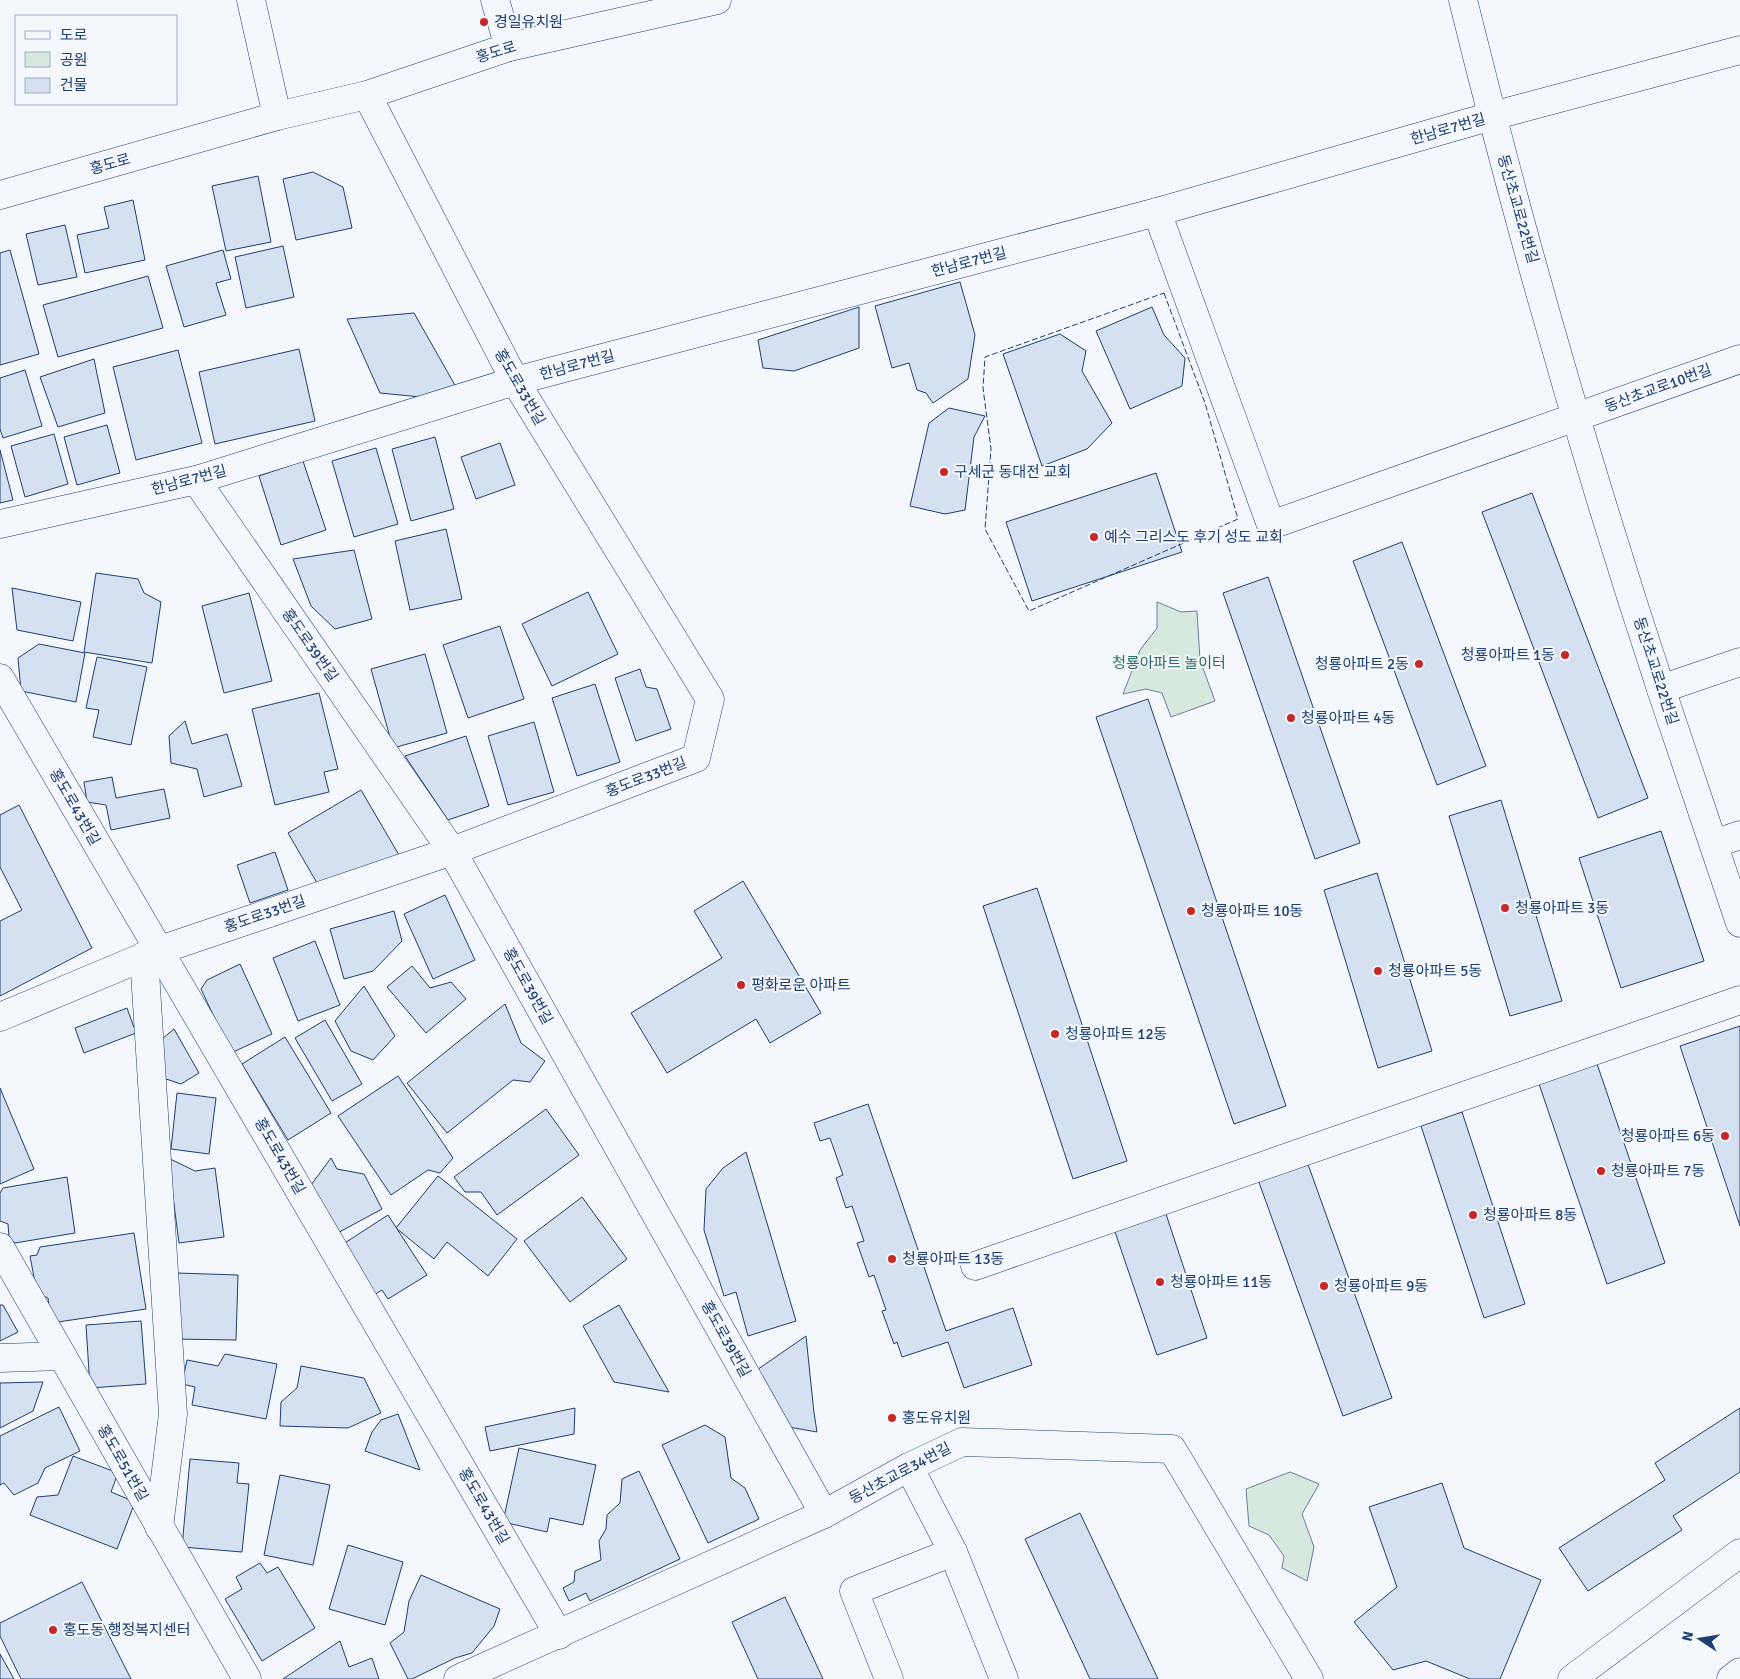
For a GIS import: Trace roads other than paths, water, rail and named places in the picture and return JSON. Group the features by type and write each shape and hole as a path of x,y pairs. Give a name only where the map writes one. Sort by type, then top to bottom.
{"street":[{"path":"251,0 278,116"},
{"path":"495,0 509,47"},
{"name":"홍도로","path":"0,195 278,116 367,95 509,47 717,0"},
{"name":"동산초교로22번길","path":"1463,0 1492,116 1576,417 1661,689 1740,923"},
{"name":"한남로7번길","path":"0,524 196,480 514,381 1156,212 1492,116 1740,50"},
{"name":"홍도로33번길","path":"0,1017 152,953 452,851 696,758 710,698 514,381 367,95"},
{"path":"1156,212 1271,525 1576,417"},
{"name":"동산초교로10번길","path":"1576,417 1740,359"},
{"name":"홍도로39번길","path":"196,480 452,851 824,1514"},
{"path":"1661,689 1740,662"},
{"name":"홍도로43번길","path":"0,678 152,953 559,1634"},
{"path":"1714,844 1740,834"},
{"path":"152,953 173,1414 160,1527"},
{"path":"975,1266 1740,1000"},
{"name":"홍도로51번길","path":"0,1247 247,1679"},
{"path":"0,1358 62,1356"},
{"name":"동산초교로34번길","path":"458,1679 824,1514 909,1467 962,1442 1172,1449 1309,1679"},
{"path":"909,1467 953,1552 1004,1679"},
{"path":"889,1679 854,1591 953,1552"},
{"path":"1572,1679 1740,1553"},
{"path":"1731,1679 1740,1672"}],"place":[{"name":"경일유치원","path":"484,22"},
{"name":"구세군 동대전 교회","path":"944,472"},
{"name":"예수 그리스도 후기 성도 교회","path":"1094,537"},
{"name":"청룡아파트 1동","path":"1565,655"},
{"name":"청룡아파트 2동","path":"1419,664"},
{"name":"청룡아파트 4동","path":"1291,718"},
{"name":"청룡아파트 3동","path":"1505,908"},
{"name":"청룡아파트 10동","path":"1191,911"},
{"name":"청룡아파트 5동","path":"1378,971"},
{"name":"평화로운 아파트","path":"741,985"},
{"name":"청룡아파트 12동","path":"1055,1034"},
{"name":"청룡아파트 6동","path":"1725,1136"},
{"name":"청룡아파트 7동","path":"1601,1171"},
{"name":"청룡아파트 8동","path":"1473,1215"},
{"name":"청룡아파트 13동","path":"892,1259"},
{"name":"청룡아파트 11동","path":"1160,1282"},
{"name":"청룡아파트 9동","path":"1324,1286"},
{"name":"홍도유치원","path":"892,1418"},
{"name":"홍도동 행정복지센터","path":"53,1630"}],"park label":[{"name":"청룡아파트 놀이터","path":"1169,663"}]}
